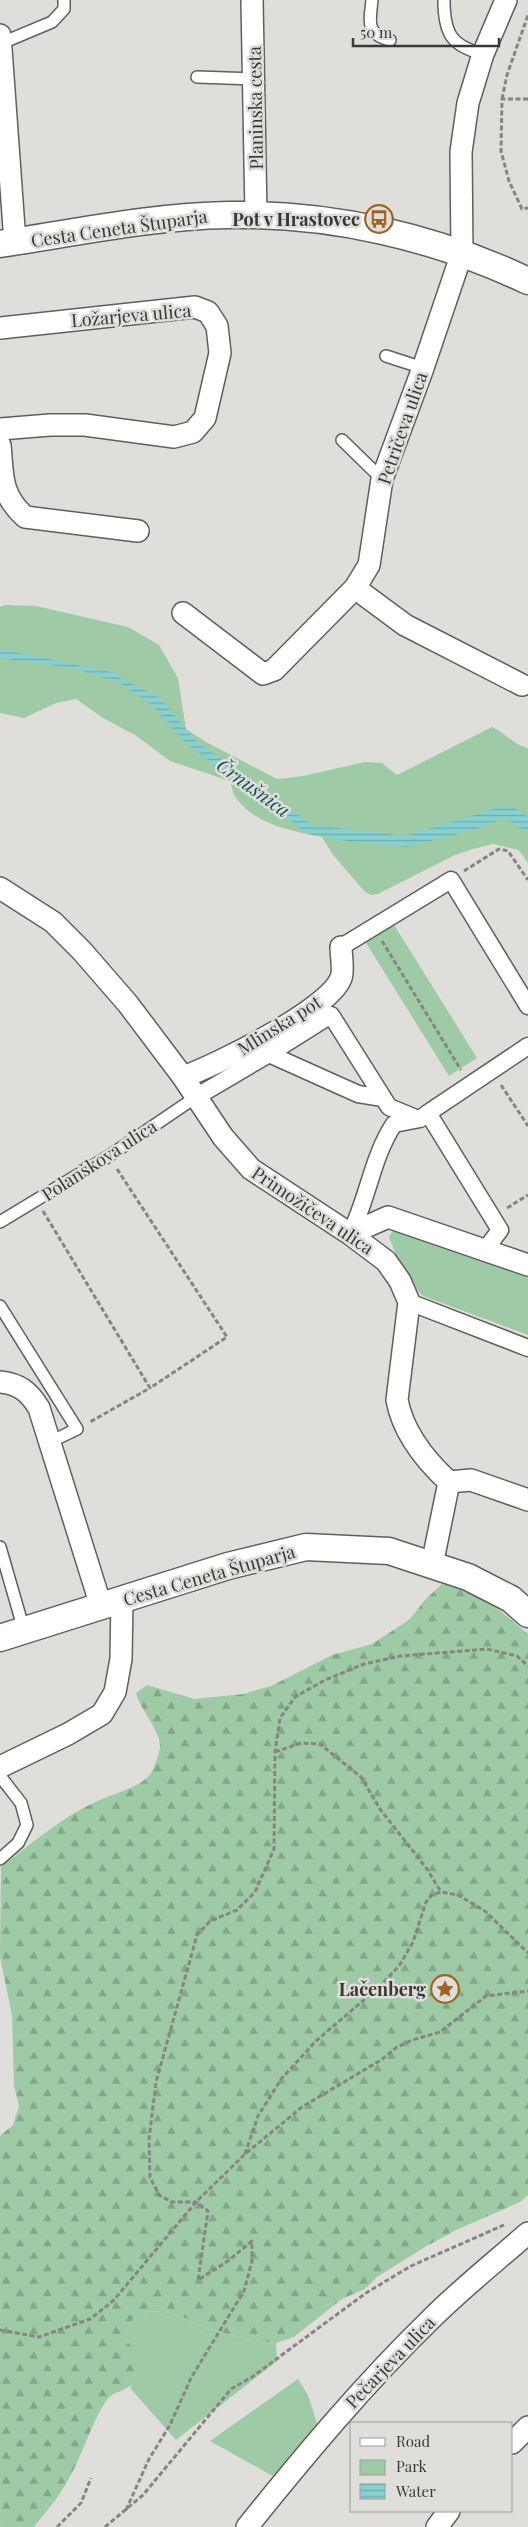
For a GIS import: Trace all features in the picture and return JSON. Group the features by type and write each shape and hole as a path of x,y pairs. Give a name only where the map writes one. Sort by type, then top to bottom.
{"street":[{"name":"Planinska cesta","path":"252,0 255,79 256,215"},
{"path":"462,253 461,152 468,103 484,54 506,0"},
{"path":"1,39 7,243"},
{"name":"Cesta Ceneta Štuparja","path":"7,243 193,216 256,215 312,219 377,229 462,253 528,281"},
{"name":"Petričeva ulica","path":"183,613 263,674 274,670 355,588 369,565 382,479 423,368 462,253"},
{"name":"Ložarjeva ulica","path":"0,328 195,307 208,312 217,326 220,352 205,418 193,432 174,438 85,425 50,425 0,429"},
{"path":"0,445 4,491 13,505 25,517 138,531"},
{"path":"355,588 405,625 526,685"},
{"path":"341,947 372,926 451,880 528,1006"},
{"name":"Primožičeva ulica","path":"0,888 53,922 82,951 128,1004 183,1077 223,1137 251,1169 350,1234 386,1261 400,1281 409,1302"},
{"name":"Mlinska pot","path":"183,1077 209,1068 326,1008 341,977 341,947"},
{"path":"196,1096 269,1054 326,1008 389,1107 424,1116 492,1217 500,1230 485,1250"},
{"path":"350,1234 362,1212 381,1143 394,1124 424,1116 528,1046"},
{"path":"269,1054 358,1094 383,1098"},
{"path":"350,1234 388,1218 528,1265"},
{"path":"449,1482 419,1448 400,1415 397,1400 409,1302 528,1348"},
{"path":"0,1382 17,1385 29,1393 39,1408 111,1603 121,1658 115,1692 102,1714 68,1734 0,1766"},
{"path":"449,1482 471,1480 528,1500"},
{"path":"432,1565 449,1482"},
{"name":"Cesta Ceneta Štuparja","path":"0,1638 228,1566 306,1548 389,1551 477,1581 511,1599 528,1614"},
{"name":"Pečarjeva ulica","path":"247,2527 326,2430 380,2371 519,2228"},
{"path":"513,2442 528,2427"},
{"path":"436,2527 448,2512"}],"lane":[{"path":"1,39 52,22 64,9 64,0"},
{"path":"372,0 370,25 373,33 379,38 390,40"},
{"path":"444,0 444,21 452,40 467,50 484,54"},
{"path":"197,77 255,79"},
{"path":"386,356 423,368"},
{"path":"342,440 382,479"},
{"name":"Polanškova ulica","path":"0,1222 109,1156 196,1096"},
{"path":"0,1306 77,1429 50,1442"},
{"path":"0,1547 24,1630"},
{"path":"0,1776 21,1803 27,1825 18,1844 0,1859"}],"path":[{"path":"528,15 507,75 502,100 501,151 509,181 522,209 528,208"},
{"path":"502,100 528,99"},
{"path":"451,880 499,849 508,851 528,880"},
{"path":"372,926 470,1085"},
{"path":"492,1070 528,1126"},
{"path":"77,1429 150,1388 227,1337 109,1156"},
{"path":"492,1217 528,1195"},
{"path":"36,1200 150,1388"},
{"path":"126,2510 149,2460 170,2425 191,2378 244,2291 252,2261 252,2242 228,2261 198,2280 208,2211 196,2202 172,2202 159,2196 150,2177 149,2139 156,2082 197,1935 210,1921 238,1910 255,1892 274,1850 276,1794 274,1752 280,1718 295,1697 326,1680 364,1664 401,1656 487,1648 517,1656 528,1666"},
{"path":"274,1752 301,1743 320,1744 361,1777 386,1817 427,1869 441,1892"},
{"path":"244,2155 258,2116 282,2078 316,2041 380,1986 399,1966 412,1942 426,1902 432,1895 441,1892 458,1895 485,1911 528,1953"},
{"path":"0,2330 39,2337 90,2319 113,2302 196,2202 244,2155 302,2106 382,2060 397,2047 412,2040 440,2032 486,1996 528,1991"},
{"path":"106,2527 126,2510 174,2460 218,2402 231,2389 252,2377 366,2293 411,2266 519,2228"},
{"path":"57,2527 81,2503 91,2478"}],"green space":[{"path":"5,605 36,606 128,627 159,645 178,678 186,729 206,742 277,779 303,776 365,762 382,763 397,775 492,727 518,744 528,748 528,863 519,850 493,844 455,855 378,894 371,895 365,892 333,855 322,837 276,826 254,815 236,797 230,781 170,761 135,735 103,718 76,699 56,703 24,718 0,713 0,607"},
{"path":"391,920 477,1058 449,1076 363,938"},
{"path":"394,1229 528,1277 528,1335 423,1296 407,1276 395,1253 389,1237"},
{"path":"442,1584 478,1596 528,1634 528,2195 520,2202 456,2230 425,2247 377,2277 365,2289 342,2299 294,2337 276,2343 246,2339 206,2328 174,2313 149,2311 133,2319 123,2334 139,2361 137,2378 129,2387 114,2394 106,2401 64,2486 34,2527 0,2527 0,2136 13,2125 19,2106 14,2086 12,2015 0,1957 1,1867 41,1836 81,1809 133,1787 148,1777 155,1764 160,1747 157,1734 136,1693 147,1685 194,1699 243,1694 271,1686 332,1655 372,1644 409,1620 425,1600"},
{"path":"149,2311 174,2313 206,2328 246,2339 276,2343 277,2361 176,2440 130,2388 139,2365 123,2334 133,2319"},
{"path":"298,2379 308,2395 320,2433 280,2480 210,2441"}],"water":[{"name":"Črnušnica","path":"0,649 116,673 122,679 159,697 197,742 312,825 405,836 505,806 514,808 528,817 528,833 504,818 477,829 408,847 339,840 308,834 187,744 151,704 120,683 72,668 0,658"}],"place":[{"name":"Pot v Hrastovec","path":"379,219"},
{"name":"Lačenberg","path":"445,1989"}]}
